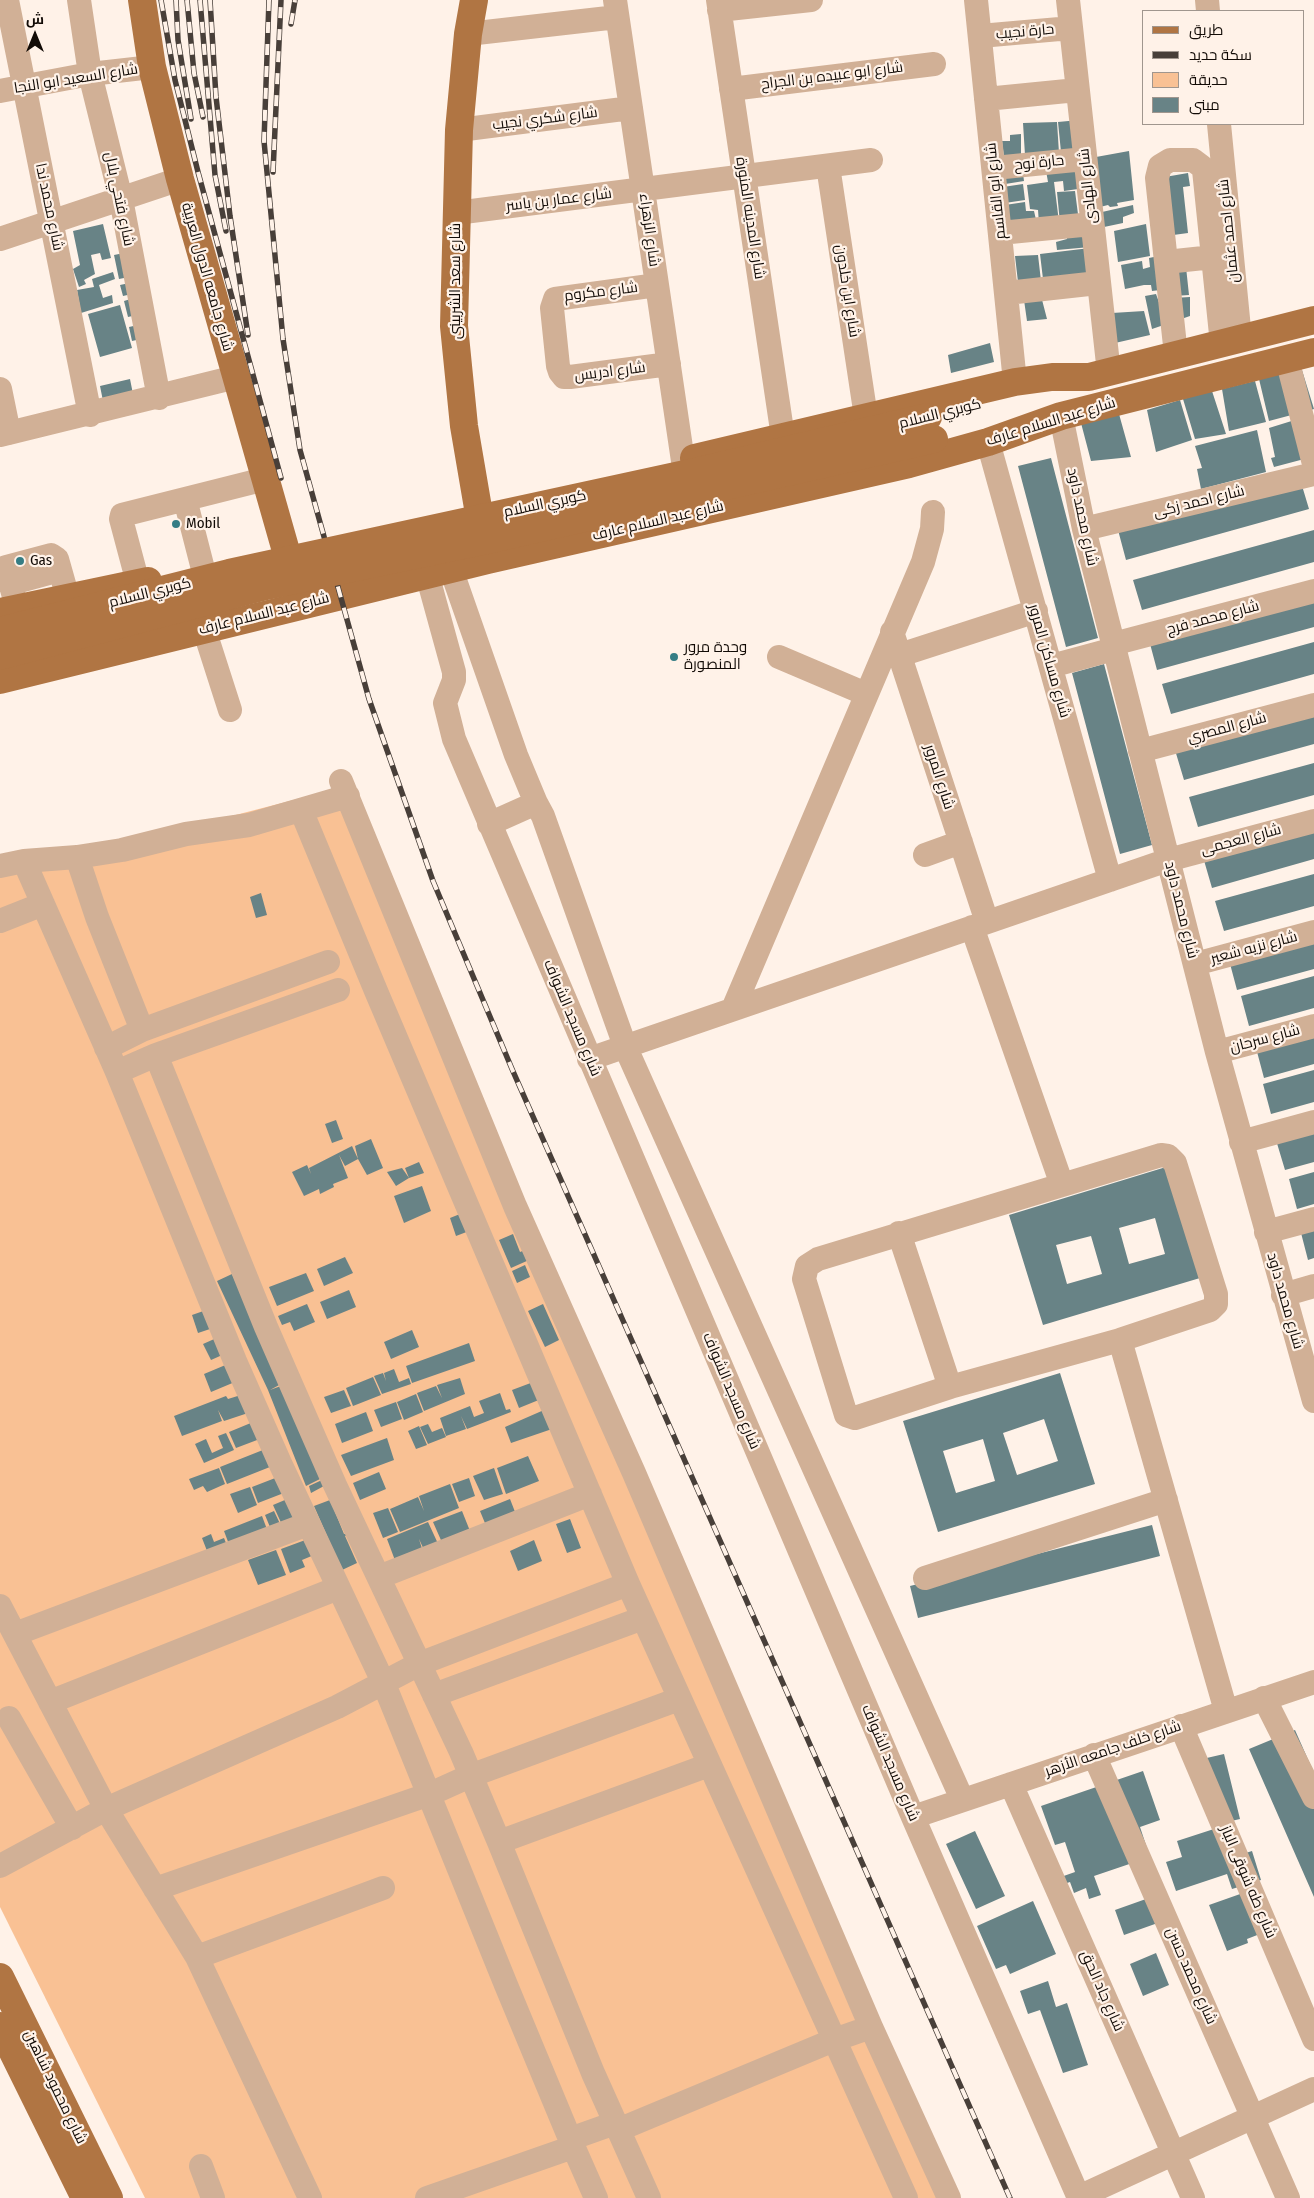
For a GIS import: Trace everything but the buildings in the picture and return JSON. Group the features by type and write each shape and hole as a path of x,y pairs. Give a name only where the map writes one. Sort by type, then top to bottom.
{"main road":[{"name":"شارع جامعه الدول العربية","path":"142,0 152,67 180,179 286,551"},
{"name":"شارع سعد الشربينى","path":"474,0 468,34 459,130 454,326 464,426 477,509 488,560"},
{"name":"شارع عبد السلام عارف","path":"12,603 68,598 234,563 477,509 1015,382 1099,375 1314,320"},
{"name":"شارع عبد السلام عارف","path":"0,680 439,571 909,464 988,442 1061,416 1314,352"},
{"name":"كوبري السلام","path":"0,656 266,586 487,540 931,428 1099,375"},
{"path":"897,409 909,464"},
{"name":"كوبري السلام","path":"0,631 228,573 699,471 931,428 1002,424 1061,416"},
{"path":"234,563 249,618"},
{"path":"12,603 46,668"},
{"name":"شارع محمود شاهين","path":"0,1977 85,2180"},
{"name":"شارع محمود شاهين","path":"0,2026 85,2180 109,2198"}],"street":[{"name":"شارع محمد ندا","path":"7,0 90,415"},
{"name":"شارع فتحي بلال","path":"79,0 90,74 120,199 158,398"},
{"path":"719,5 811,0"},
{"name":"شارع ابو القاسم","path":"976,0 1015,382"},
{"name":"شارع الهادى","path":"1068,0 1098,283 1099,375"},
{"name":"شارع المدينه المنورة","path":"719,5 783,437"},
{"path":"468,34 616,9"},
{"name":"شارع الزهراء","path":"616,9 683,461"},
{"name":"حارة نجيب","path":"980,36 1071,28"},
{"name":"شارع ابو عبيده بن الجراح","path":"731,89 934,64"},
{"name":"شارع السعيد ابو النجا","path":"0,91 90,74 152,67"},
{"path":"986,99 1077,90"},
{"name":"شارع شكري نجيب","path":"459,130 631,108"},
{"name":"شارع احمد عثمان","path":"1219,125 1231,341"},
{"name":"حارة نوح","path":"994,168 1085,159"},
{"name":"شارع عمار بن ياسر","path":"456,213 870,160"},
{"path":"1176,355 1157,178 1160,166 1170,160 1193,160 1202,166 1204,170 1213,257 1231,341"},
{"name":"شارع ابن خلدون","path":"828,166 866,417"},
{"path":"0,238 180,179"},
{"path":"1000,233 1092,224"},
{"path":"1166,262 1213,257"},
{"path":"1007,292 1098,283"},
{"name":"شارع مكروم","path":"558,366 552,308 555,299 657,285"},
{"path":"1287,359 1314,464"},
{"name":"شارع ادريس","path":"558,366 560,372 570,378 668,364"},
{"path":"0,389 5,434 90,415 236,378"},
{"name":"شارع محمد داود","path":"1061,416 1084,529 1240,1142 1312,1390"},
{"name":"شارع مساكن المرور","path":"988,442 1110,880"},
{"name":"شارع احمد زكى","path":"1084,529 1314,474"},
{"path":"138,583 120,519 122,516 265,479"},
{"path":"186,499 204,569"},
{"path":"733,1009 929,546 933,512"},
{"path":"12,603 6,570 9,565 53,555 57,559 68,598"},
{"path":"439,571 536,804 543,816 626,1046 962,1799"},
{"name":"شارع مسجد الشواف","path":"439,571 454,672 454,680 445,703 448,722 454,739 912,1817 1079,2197"},
{"name":"شارع محمد فرج","path":"1051,666 1314,591"},
{"path":"900,655 1036,611"},
{"path":"204,629 230,710"},
{"name":"شارع المرور","path":"892,632 961,842 979,925 1062,1185"},
{"path":"779,657 866,694"},
{"name":"شارع المصري","path":"1140,751 1314,705"},
{"path":"0,866 24,861 77,858 122,850 186,834 249,825 301,810 344,789 515,1206 634,1473 871,2027 949,2198"},
{"path":"490,824 536,804"},
{"path":"301,810 628,1584 906,2198"},
{"name":"شارع العجمى","path":"589,1059 1168,860 1314,821"},
{"path":"925,855 961,842"},
{"path":"77,858 97,917 142,1030"},
{"path":"24,861 117,1072 235,1361 308,1524 384,1684 571,2143 596,2198"},
{"path":"0,920 43,904"},
{"name":"شارع نزيه شعير","path":"1195,964 1314,932"},
{"path":"106,1048 142,1030 328,962"},
{"path":"117,1072 156,1055 338,990"},
{"name":"شارع سرحان","path":"1217,1052 1314,1026"},
{"path":"156,1055 266,1327 335,1485 420,1664 470,1776 499,1842 586,2056 649,2198"},
{"path":"1240,1142 1314,1122"},
{"path":"1161,1155 1168,1156 1175,1163 1216,1294 1216,1304 1210,1310 1120,1340 950,1387 855,1418 846,1415 804,1279 807,1266 818,1259 899,1233 1161,1155"},
{"path":"1266,1232 1314,1219"},
{"path":"899,1233 950,1387"},
{"path":"1283,1295 1314,1286"},
{"path":"1120,1340 1226,1711"},
{"path":"379,1577 590,1494"},
{"path":"925,1578 1166,1500"},
{"path":"15,1634 308,1524"},
{"path":"0,1866 106,1809 337,1707 420,1664 628,1584"},
{"path":"50,1702 338,1588"},
{"path":"0,1606 106,1809 197,1957 310,2198"},
{"path":"434,1695 643,1618"},
{"name":"شارع خلف جامعه الأزهر","path":"912,1817 1094,1754 1314,1682"},
{"path":"1264,1698 1314,1797"},
{"path":"155,1889 430,1794 470,1776 679,1699"},
{"path":"9,1718 72,1828"},
{"name":"شارع طه شوقى الباز","path":"1181,1726 1314,2039"},
{"name":"شارع محمد حسن","path":"1094,1754 1288,2198"},
{"path":"499,1842 709,1765"},
{"name":"شارع جاد الحق","path":"1011,1784 1193,2198"},
{"path":"197,1957 383,1888"},
{"path":"427,2198 871,2027"},
{"path":"1079,2197 1314,2089"},
{"path":"200,2166 213,2198"}],"green space":[{"path":"332,790 956,2198 145,2198 0,1907 0,876"}],"railway":[{"path":"161,0 175,80 198,172 281,478"},
{"path":"176,0 178,40 191,119"},
{"path":"187,0 194,73 203,117"},
{"path":"200,0 215,175 226,231"},
{"path":"210,0 216,97 230,216 248,335"},
{"path":"269,0 264,141 283,339 300,450 369,699 433,881 512,1069 1010,2198"},
{"path":"273,172 281,0"},
{"path":"291,24 295,0"}],"place":[{"name":"Mobil","path":"176,524"},
{"name":"Gas","path":"20,561"},
{"name":"وحدة مرور المنصورة","path":"674,657"}]}
